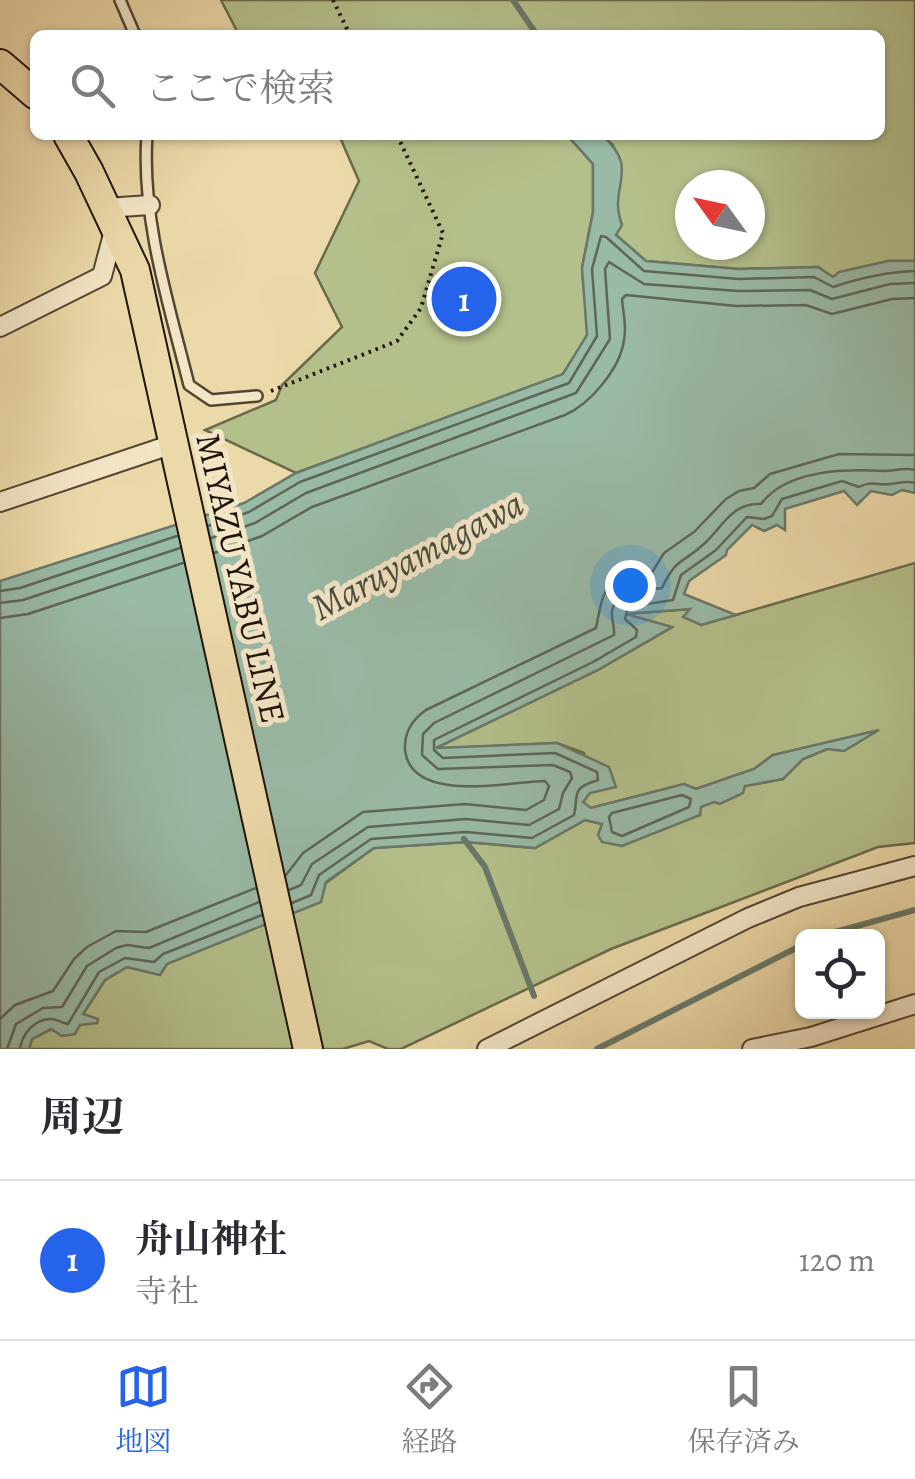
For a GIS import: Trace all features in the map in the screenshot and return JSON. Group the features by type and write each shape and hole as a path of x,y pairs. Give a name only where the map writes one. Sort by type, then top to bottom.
{"main road":[{"path":"0,64 30,90"},
{"name":"MIYAZU YABU LINE","path":"71,140 135,270 308,1049"}],"street":[{"path":"0,328 102,276 111,217 150,204"},
{"path":"0,502 174,453"},
{"path":"487,1049 748,918 799,897 915,866"},
{"path":"752,1049 811,1037 915,1004"}],"lane":[{"path":"120,0 133,30"},
{"path":"147,140 145,159 160,265 189,385 211,400 257,396"}],"path":[{"path":"333,0 348,30"},
{"path":"257,396 397,340 421,308 444,233 399,140"}],"green space":[{"path":"221,0 915,0 915,261 888,261 834,278 818,267 739,269 646,261 616,235 613,145 608,140 885,140 885,30 236,30"},
{"path":"341,140 571,140 593,164 593,212 582,268 588,335 563,374 552,380 296,473 205,430 276,400 282,385 342,327 315,273 359,181"},
{"path":"915,563 915,843 878,847 611,949 401,1049 388,1049 369,1041 343,1049 29,1049 32,1039 83,1014 105,980 127,967 160,974 166,964 326,883 374,848 466,842 535,848 585,820 602,824 700,815 700,807 745,786 783,779 803,759 827,749 813,747 773,755 754,769 696,789 684,784 591,808 582,803 590,793 584,753 557,743 433,749 598,670 671,628 622,614 692,609 701,625"}],"water":[{"name":"Maruyamagawa","path":"571,140 607,140 614,147 622,169 618,211 622,225 616,235 646,261 739,269 818,267 833,277 839,272 888,261 915,261 915,493 902,490 892,495 871,491 857,505 844,491 785,509 785,530 777,525 764,531 752,525 726,555 689,581 684,594 736,615 701,625 683,617 690,609 626,614 672,627 598,670 436,748 557,743 609,767 616,787 590,793 583,802 591,808 684,784 696,789 754,769 773,755 879,730 844,751 827,749 803,759 783,779 745,786 743,793 720,804 701,807 700,815 622,846 602,842 598,835 602,824 585,820 535,848 466,842 374,848 326,882 321,902 167,964 160,975 127,967 105,980 83,1014 98,1019 97,1023 80,1025 75,1034 62,1036 51,1029 32,1039 29,1049 0,1049 0,581 244,503 296,473 563,374 587,335 582,268 593,212 593,164"}],"waterway":[{"path":"513,0 534,30"},
{"path":"464,839 485,867 534,996"},
{"path":"846,929 915,910"},
{"path":"597,1049 795,949"}],"place":[{"name":"舟山神社","path":"464,299"}]}
